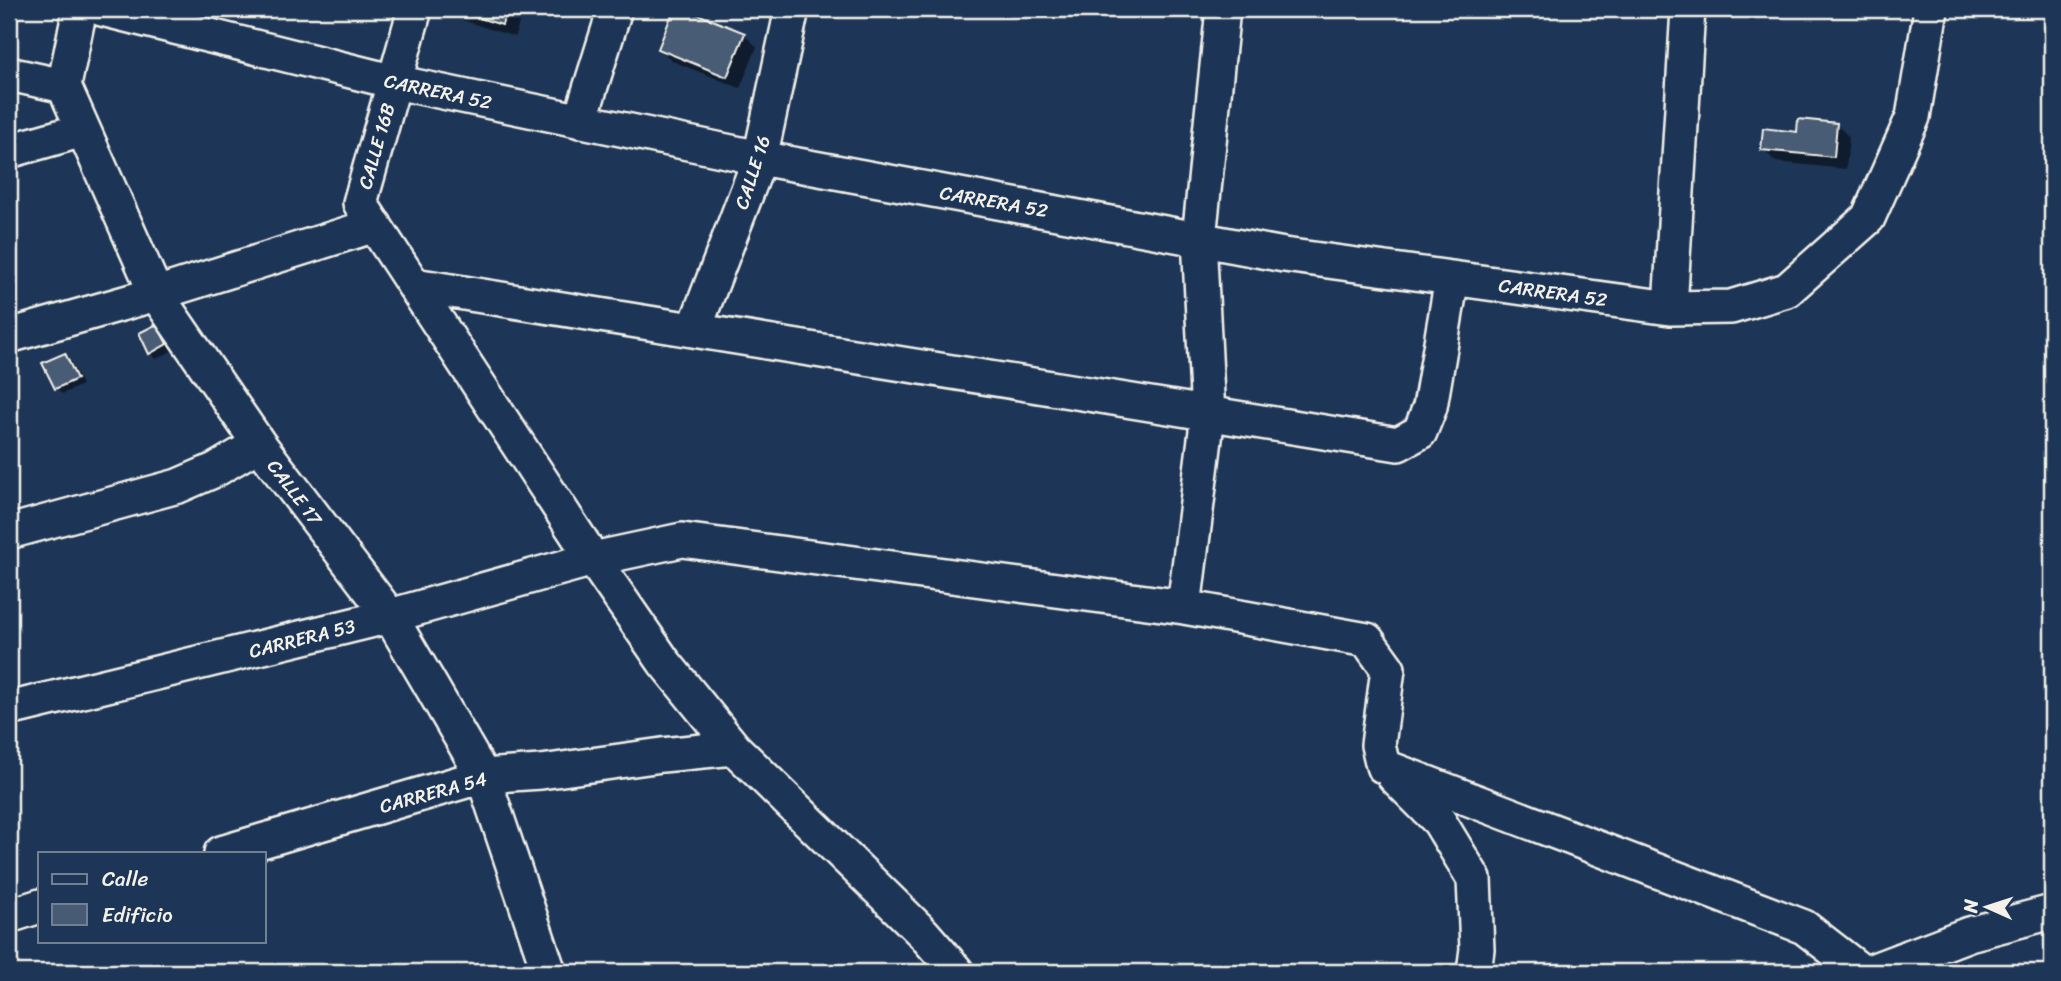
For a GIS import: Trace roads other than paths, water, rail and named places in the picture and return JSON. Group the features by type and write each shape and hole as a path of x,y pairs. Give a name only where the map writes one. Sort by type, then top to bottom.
{"street":[{"path":"9,74 64,86 80,9"},
{"name":"CARRERA 52","path":"102,9 395,82 760,158 1284,255 1670,309 1731,307 1787,290 1868,218 1913,117 1931,9"},
{"name":"CALLE 16B","path":"368,214 395,82 415,9"},
{"path":"580,121 615,9"},
{"name":"CALLE 16","path":"694,330 760,158 792,9"},
{"path":"1184,607 1209,415 1199,238 1223,9"},
{"path":"1670,309 1688,9"},
{"name":"CALLE 17","path":"64,86 156,294 259,444 390,616 483,776 550,972"},
{"path":"9,151 83,130"},
{"path":"9,336 156,294 368,214 593,559 664,662 734,748 923,933 957,972"},
{"path":"414,285 1398,444 1420,432 1430,407 1452,278"},
{"path":"9,532 178,486 215,470 259,444"},
{"name":"CARRERA 53","path":"9,709 390,616 593,559 682,540 1184,607 1367,640 1388,670 1378,745 1383,766"},
{"name":"CARRERA 54","path":"224,852 483,776 541,772 734,748"},
{"path":"1383,766 1439,821 1474,879 1477,949 1474,972"},
{"path":"1383,766 1804,927 1862,972"},
{"path":"9,916 38,907"},
{"path":"1868,972 1969,934 2052,912"}]}
